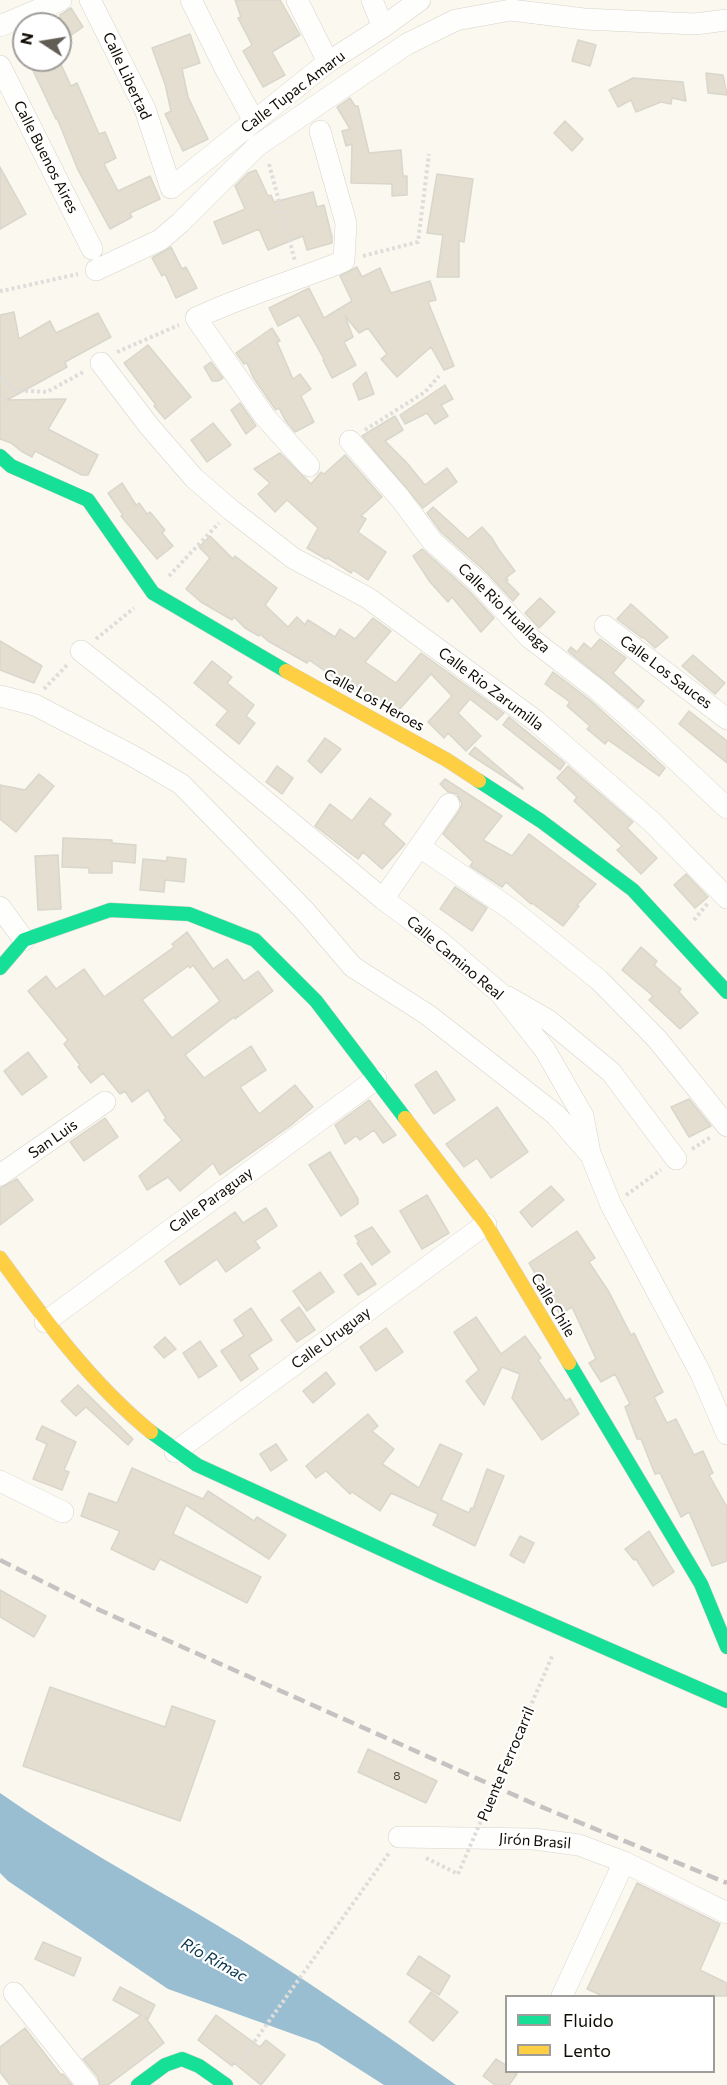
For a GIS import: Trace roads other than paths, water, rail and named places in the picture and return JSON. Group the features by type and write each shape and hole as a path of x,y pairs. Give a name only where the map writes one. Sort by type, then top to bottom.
{"street":[{"path":"0,26 61,0"},
{"name":"Calle Libertad","path":"90,0 145,109 171,188"},
{"path":"191,0 254,121"},
{"path":"297,0 328,62"},
{"path":"372,0 383,27"},
{"name":"Calle Tupac Amaru","path":"171,188 328,62 420,0"},
{"path":"96,270 160,240 257,146 407,44 456,20 511,10 584,19 695,24 727,20"},
{"name":"Calle Buenos Aires","path":"0,66 92,249"},
{"path":"309,466 265,417 196,318 230,302 300,279 344,261 345,223 320,131"},
{"name":"Calle Rio Zarumilla","path":"101,363 148,426 186,469 231,510 293,558 368,598 536,721 652,822 723,894"},
{"name":"Calle Rio Huallaga","path":"350,441 400,498 432,541 478,582 530,638 598,690 727,808"},
{"name":"Calle Los Heroes","path":"0,456 11,466 88,500 153,593 233,641 447,760 541,821 633,890 727,992"},
{"name":"Calle Los Sauces","path":"605,626 727,719"},
{"name":"Calle Camino Real","path":"81,651 216,759 383,899 438,940 500,993 545,1050 584,1116 590,1153 611,1205 701,1374 727,1434"},
{"path":"0,696 35,705 181,784 304,910 353,967 428,1015 555,1115 590,1153"},
{"path":"383,899 449,804"},
{"path":"420,847 512,910 599,980 657,1039 727,1126"},
{"path":"0,907 24,940 0,968"},
{"name":"Calle Chile","path":"24,940 110,910 189,915 255,940 316,1002 486,1224 701,1584 727,1647"},
{"path":"500,993 548,1020 610,1072 676,1159"},
{"name":"Calle Paraguay","path":"45,1322 376,1079"},
{"name":"San Luis","path":"0,1175 105,1102"},
{"name":"Calle Uruguay","path":"175,1452 486,1224"},
{"path":"0,1258 45,1322 112,1396 175,1452 197,1465 282,1504 727,1701"},
{"path":"0,1481 63,1512"},
{"name":"Jirón Brasil","path":"399,1837 534,1839 579,1845 624,1862 727,1913"},
{"path":"562,1995 624,1862"},
{"path":"14,1993 88,2085"},
{"path":"138,2085 166,2063 177,2058 189,2060 225,2084"},
{"path":"199,2085 208,2073"}],"water":[{"name":"Río Rímac","path":"0,1793 77,1843 273,1960 456,2085 384,2085 318,2043 168,1989 8,1881 0,1873"}],"railway":[{"path":"0,1560 95,1608 532,1803 727,1883"}]}
